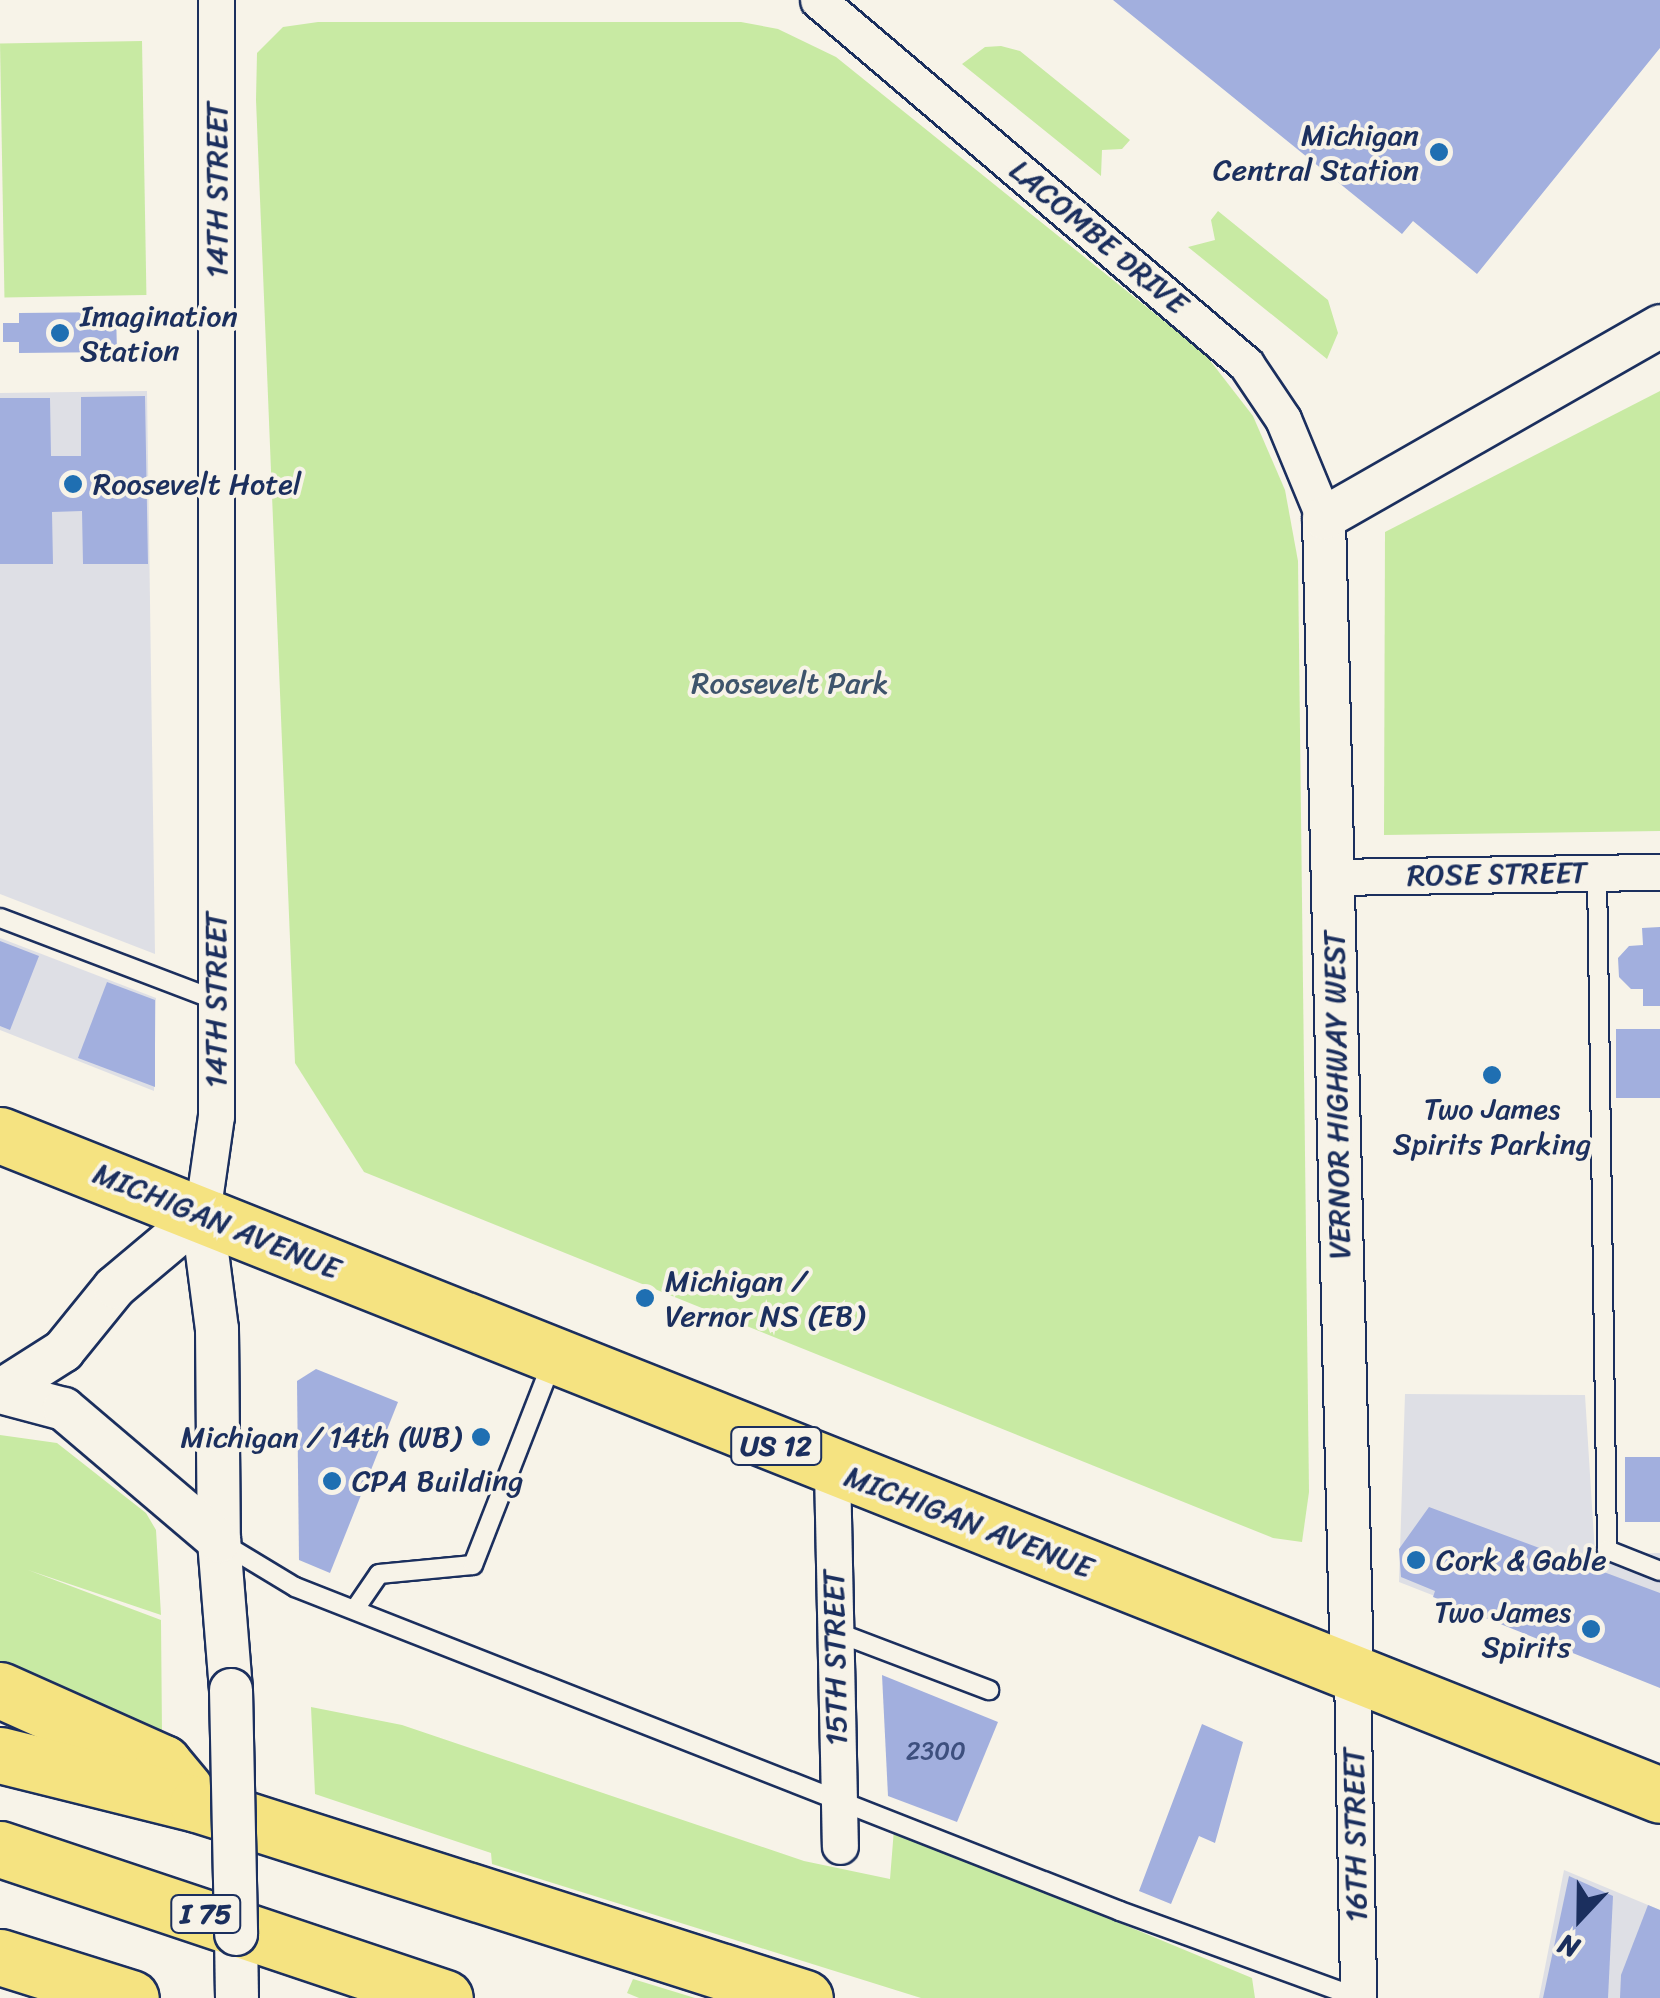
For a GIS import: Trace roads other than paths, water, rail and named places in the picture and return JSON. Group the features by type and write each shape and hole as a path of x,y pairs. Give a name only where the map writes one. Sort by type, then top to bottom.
{"main road":[{"name":"MICHIGAN AVENUE","path":"0,1134 832,1469 1660,1795"},
{"path":"0,1690 163,1763 197,1804"},
{"path":"0,1755 197,1804 805,1998"},
{"name":"I 75","path":"0,1849 445,1998"},
{"path":"0,1958 132,1998"}],"street":[{"name":"14TH STREET","path":"216,0 216,1116 202,1214 217,1329 219,1541 231,1690 238,1998"},
{"name":"LACOMBE DRIVE","path":"818,0 1246,364 1283,419 1324,518"},
{"path":"1324,518 1660,326"},
{"name":"VERNOR HIGHWAY WEST","path":"1324,518 1352,1673"},
{"name":"ROSE STREET","path":"1333,877 1660,872"},
{"path":"0,1391 64,1350 115,1286 202,1214"},
{"path":"0,1391 64,1409 219,1541"},
{"name":"15TH STREET","path":"832,1469 836,1802 840,1846"},
{"name":"16TH STREET","path":"1352,1673 1359,1998"}],"lane":[{"path":"1597,873 1607,1550 1660,1571"},
{"path":"0,918 216,1000"},
{"path":"355,1609 379,1574 473,1565 554,1357"},
{"path":"219,1541 295,1587 836,1802 1359,1998"},
{"path":"836,1632 989,1690"}],"place":[{"name":"Michigan Central Station","path":"1439,152"},
{"name":"Imagination Station","path":"60,333"},
{"name":"Roosevelt Hotel","path":"73,484"},
{"name":"Two James Spirits Parking","path":"1492,1075"},
{"name":"Michigan / Vernor NS (EB)","path":"645,1298"},
{"name":"Michigan / 14th (WB)","path":"481,1437"},
{"name":"CPA Building","path":"332,1481"},
{"name":"Cork & Gable","path":"1416,1560"},
{"name":"Two James Spirits","path":"1591,1629"}],"park label":[{"name":"Roosevelt Park","path":"790,683"}]}
